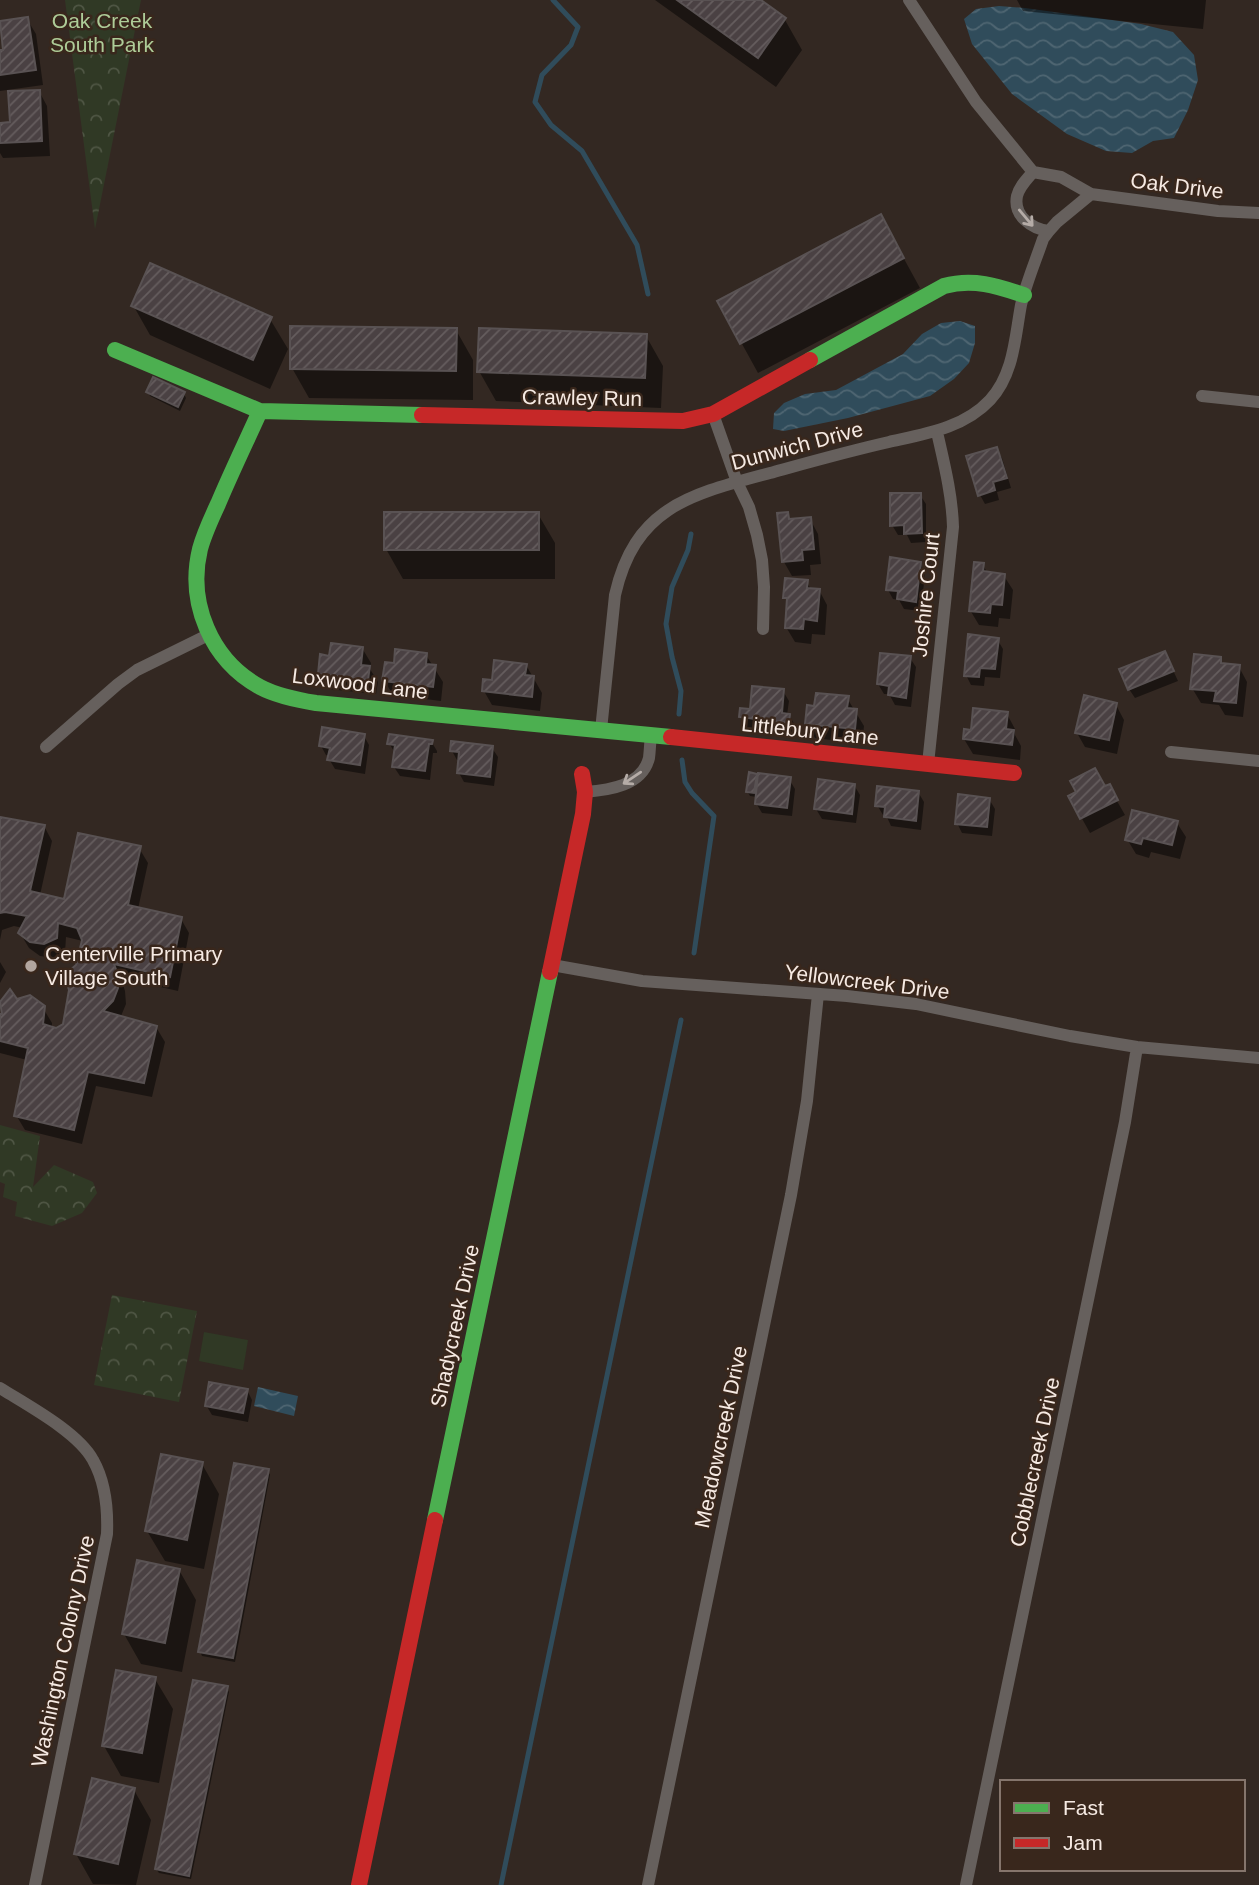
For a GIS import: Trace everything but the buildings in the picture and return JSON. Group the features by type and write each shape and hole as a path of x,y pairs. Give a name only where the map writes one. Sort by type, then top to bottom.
{"street":[{"path":"909,0 976,102 1030,165 1033,172 1020,188 1016,198 1020,215 1027,223 1038,230 1049,231 1091,194"},
{"name":"Oak Drive","path":"1033,172 1061,177 1091,194 1218,211 1259,213"},
{"name":"Dunwich Drive","path":"601,730 619,575 637,539 654,520 692,496 849,452 937,432 975,413 991,399 1002,382 1010,362 1024,295 1043,239 1049,231"},
{"name":"Crawley Run","path":"115,350 260,411 682,422 713,414 944,286 970,281 1024,295"},
{"path":"1202,396 1259,402"},
{"name":"Loxwood Lane","path":"260,411 214,512 200,548 196,569 199,609 208,635 220,655 240,674 257,686 299,700 601,730"},
{"path":"713,414 737,482 749,507 762,560 763,629"},
{"name":"Joshire Court","path":"928,764 953,527 953,505 937,432"},
{"path":"46,747 137,670 208,635"},
{"name":"Littlebury Lane","path":"601,730 1014,773"},
{"path":"584,792 605,790 628,783 637,777 649,759 651,735"},
{"path":"1171,752 1259,761"},
{"name":"Shadycreek Drive","path":"359,1885 583,814 582,775"},
{"name":"Yellowcreek Drive","path":"552,965 642,981 916,1004 1070,1036 1137,1046 1259,1058"},
{"name":"Meadowcreek Drive","path":"648,1885 791,1195 807,1101 818,994"},
{"name":"Cobblecreek Drive","path":"966,1885 1117,1162 1137,1046"},
{"name":"Washington Colony Drive","path":"0,1388 71,1436 88,1453 98,1472 108,1513 107,1534 35,1885"}],"green space":[{"name":"Oak Creek South Park","path":"65,0 141,0 95,229"},
{"path":"0,1125 40,1136 33,1187 54,1165 93,1182 97,1193 82,1213 52,1226 15,1216 17,1202 3,1197 5,1184 0,1182"},
{"path":"112,1295 197,1311 179,1402 94,1385"},
{"path":"204,1332 248,1340 243,1370 199,1361"}],"water":[{"path":"999,6 1141,24 1173,32 1194,55 1198,80 1188,110 1174,138 1153,141 1132,153 1106,151 1067,134 1012,94 972,44 964,19 976,9"},
{"path":"960,321 975,326 975,343 969,363 954,379 930,396 848,418 784,431 773,429 774,413 784,403 805,394 836,390 903,354 922,334 941,323"},
{"path":"258,1387 298,1396 294,1416 254,1406"}],"waterway":[{"path":"553,0 578,27 571,45 542,75 535,102 551,125 582,151 637,245 648,294"},
{"path":"679,714 681,691 666,624 672,587 688,550 691,534"},
{"path":"682,760 685,782 714,816 694,953"},
{"path":"501,1885 681,1020"}],"traffic: fast":[{"path":"810,360 944,286 975,283 1024,295"},
{"path":"115,350 260,411 422,415"},
{"path":"260,411 206,532 197,569 200,609 207,628 216,646 243,676 273,693 316,703 671,737"},
{"path":"435,1520 550,972"}],"traffic: jam":[{"path":"422,415 683,421 713,414 810,360"},
{"path":"671,737 1014,773"},
{"path":"550,972 583,814 585,792 582,774"},
{"path":"359,1885 435,1520"}],"place":[{"name":"Centerville Primary Village South","path":"31,966"}]}
